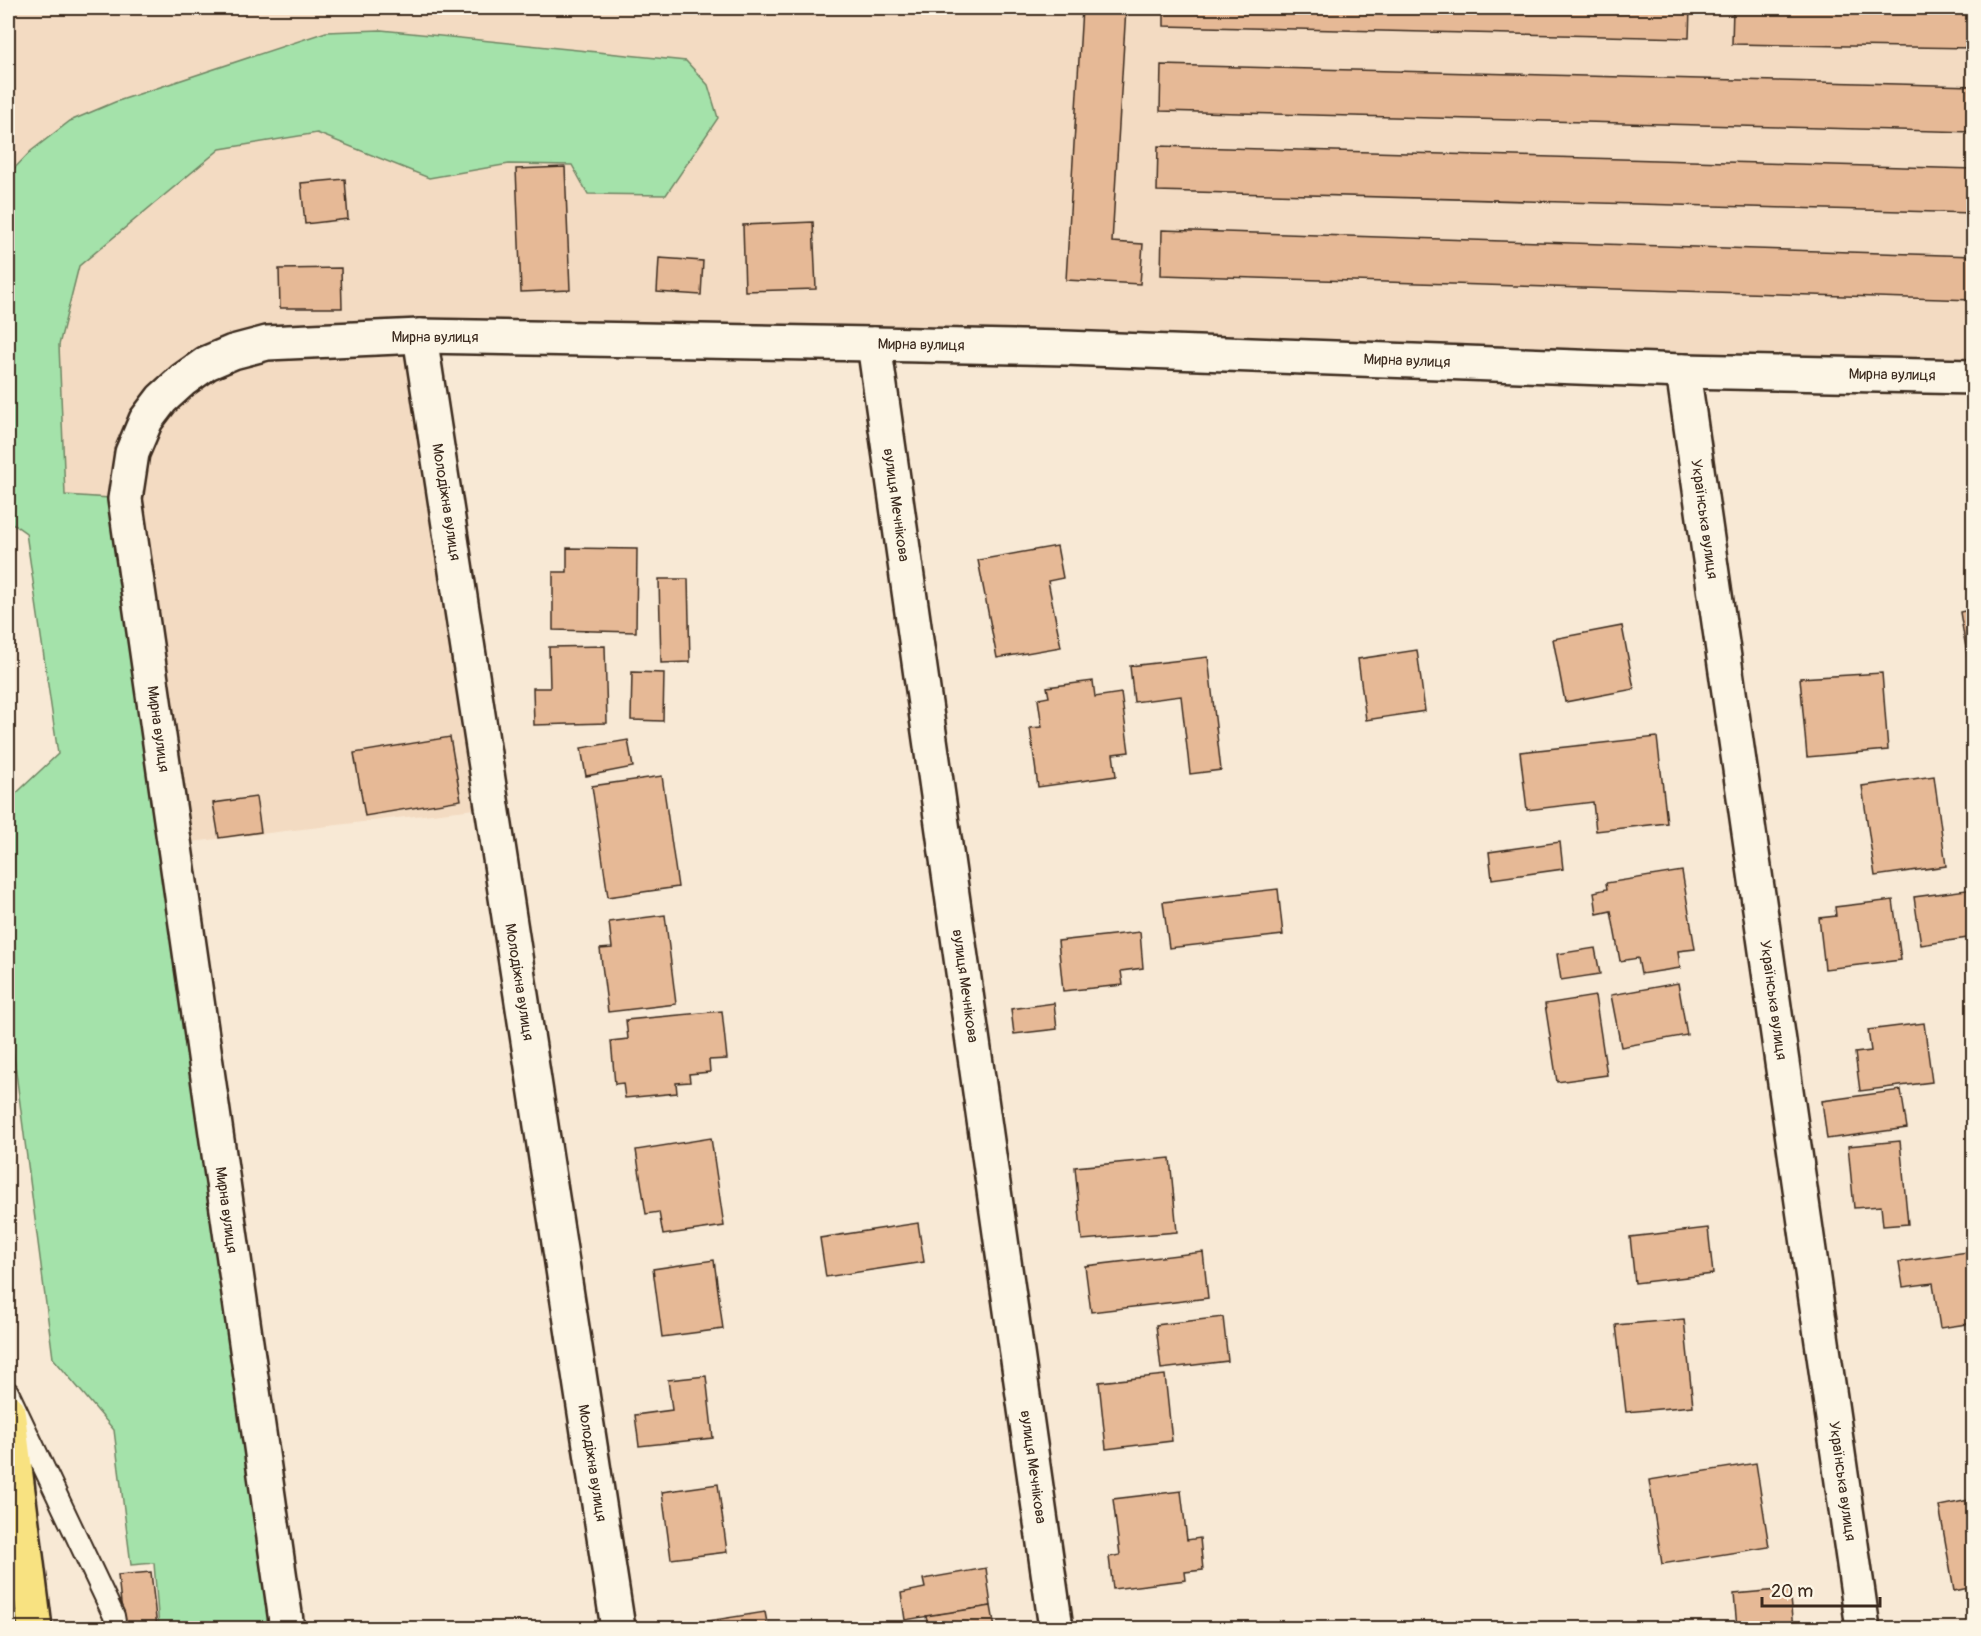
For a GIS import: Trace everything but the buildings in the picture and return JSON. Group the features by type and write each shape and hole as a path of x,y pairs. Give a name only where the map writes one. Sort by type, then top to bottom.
{"highway":[{"path":"8,1411 35,1629"}],"street":[{"name":"Мирна вулиця","path":"286,1629 125,499 132,453 146,420 162,399 183,380 207,363 233,352 267,343 420,336 1065,348 1683,371 1974,376"},
{"name":"Молодіжна вулиця","path":"420,336 618,1629"},
{"name":"вулиця Мечнікова","path":"874,344 1056,1629"},
{"name":"Українська вулиця","path":"1683,371 1863,1629"}],"lane":[{"path":"8,1392 114,1616 116,1629"}],"shaded area":[{"path":"8,8 1973,8 1973,377 421,336 492,807 174,844 65,495 59,345 79,266 8,272"}],"green space":[{"path":"381,30 686,61 708,85 718,118 666,195 588,194 572,165 509,164 429,178 317,133 220,149 79,266 59,345 65,495 125,499 287,1628 159,1628 154,1563 131,1565 114,1430 53,1358 8,1011 8,801 58,754 26,533 8,520 8,175 31,151 70,121 115,102 326,32"}]}
